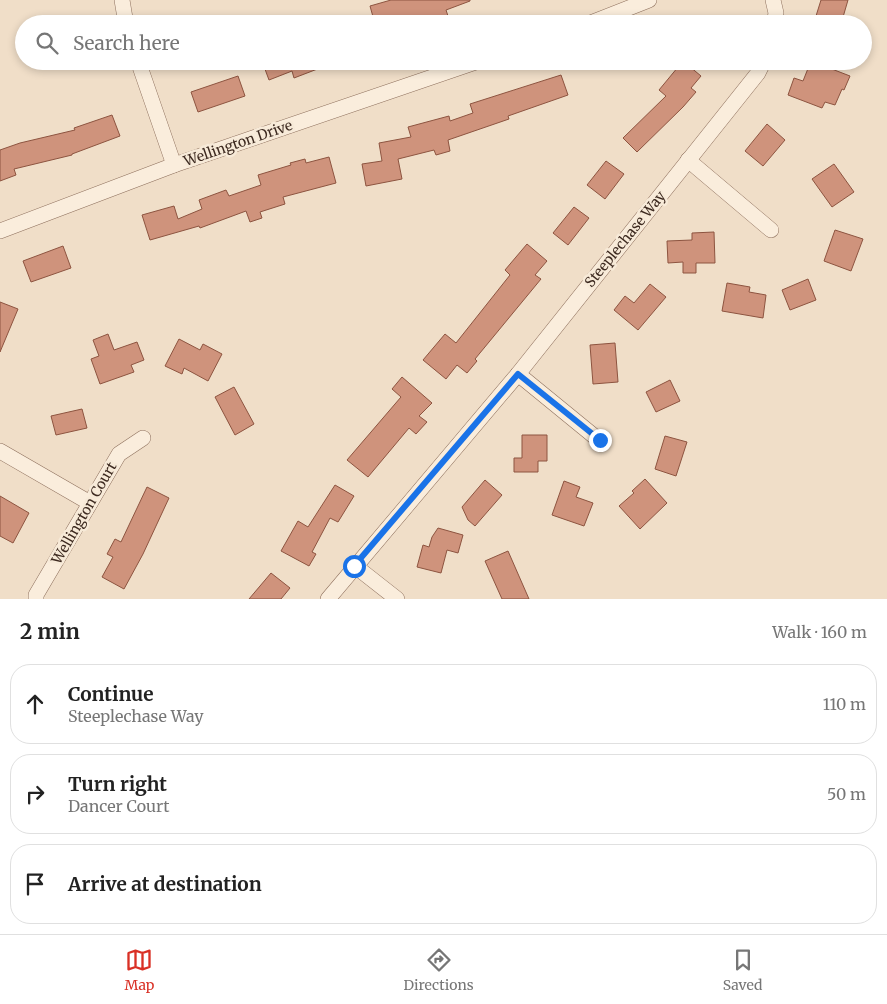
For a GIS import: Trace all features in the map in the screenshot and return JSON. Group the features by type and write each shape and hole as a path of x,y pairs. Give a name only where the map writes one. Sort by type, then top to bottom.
{"street":[{"path":"122,0 124,15"},
{"path":"611,15 649,0"},
{"path":"773,0 776,15"},
{"path":"141,70 174,165"},
{"name":"Wellington Drive","path":"0,232 174,165 453,70"},
{"name":"Steeplechase Way","path":"328,599 518,374 760,70"},
{"path":"688,160 771,230"},
{"path":"518,374 600,440"},
{"name":"Wellington Court","path":"36,599 41,587 119,454 143,438"},
{"path":"0,451 90,503"},
{"path":"354,566 398,599"}],"building":[{"path":"391,0 470,0 446,10 448,15 372,15 370,6"},
{"path":"821,0 848,0 844,15 816,15"},
{"path":"265,70 315,70 294,78 292,71 269,80"},
{"path":"676,70 694,70 701,76 691,88 696,92 637,152 623,138 666,96 659,90"},
{"path":"807,70 834,70 850,76 835,105 825,102 822,108 788,95 794,78 803,81"},
{"path":"561,75 568,95 508,116 509,119 448,140 450,151 436,155 434,150 398,159 402,179 366,186 362,164 382,161 379,143 411,137 408,127 449,116 450,121 473,113 470,104"},
{"path":"238,76 245,96 198,112 191,92"},
{"path":"112,115 120,136 72,155 14,169 16,175 0,181 0,150 20,143 75,130 74,128"},
{"path":"767,124 785,140 763,166 745,151"},
{"path":"329,157 336,183 283,197 285,204 260,212 262,218 250,222 246,211 200,228 199,226 150,240 142,215 174,206 178,219 202,209 199,200 226,190 229,196 261,185 258,175 305,159 306,163"},
{"path":"606,161 624,174 605,199 587,185"},
{"path":"834,164 854,192 832,207 812,179"},
{"path":"574,207 589,218 568,245 553,233"},
{"path":"835,230 863,239 851,271 824,261"},
{"path":"714,232 715,263 696,263 696,273 683,273 683,262 668,263 667,241 692,240 692,233"},
{"path":"527,244 547,261 535,275 541,279 475,359 477,361 467,373 457,365 446,379 423,360 445,334 456,343 510,275 505,270"},
{"path":"63,246 71,268 31,282 23,261"},
{"path":"808,279 816,300 790,310 782,290"},
{"path":"727,283 750,287 749,292 766,295 763,318 722,311"},
{"path":"650,284 666,297 638,330 614,310 625,296 634,303"},
{"path":"0,302 18,309 0,352"},
{"path":"108,334 114,350 137,342 144,360 131,365 134,372 100,384 91,359 99,356 93,340"},
{"path":"179,339 200,350 203,344 222,354 208,381 184,368 182,374 165,366"},
{"path":"615,343 618,382 593,384 590,345"},
{"path":"402,377 432,403 419,416 427,422 416,434 409,428 368,477 347,460 401,397 392,389"},
{"path":"670,380 680,401 656,412 646,392"},
{"path":"234,387 254,424 235,435 215,397"},
{"path":"82,409 87,428 56,435 51,416"},
{"path":"522,435 547,435 547,461 538,461 538,472 514,472 514,458 522,458"},
{"path":"665,436 687,442 676,476 655,469"},
{"path":"645,479 667,503 640,529 619,506 634,493 632,491"},
{"path":"485,480 502,495 475,526 468,520 462,507"},
{"path":"564,481 580,487 576,497 593,503 584,526 552,515"},
{"path":"335,485 354,496 338,522 330,518 312,552 316,554 309,566 281,551 298,521 308,527"},
{"path":"147,487 169,498 143,554 124,589 102,577 113,557 107,554 115,539 121,542"},
{"path":"0,496 29,513 13,543 0,536"},
{"path":"438,528 463,535 458,553 447,550 441,573 417,567 423,545 429,547 432,537"},
{"path":"508,551 529,599 502,599 485,561"},
{"path":"271,573 290,588 281,599 249,599"}],"route":[{"path":"354,566 518,374 600,440"}]}
